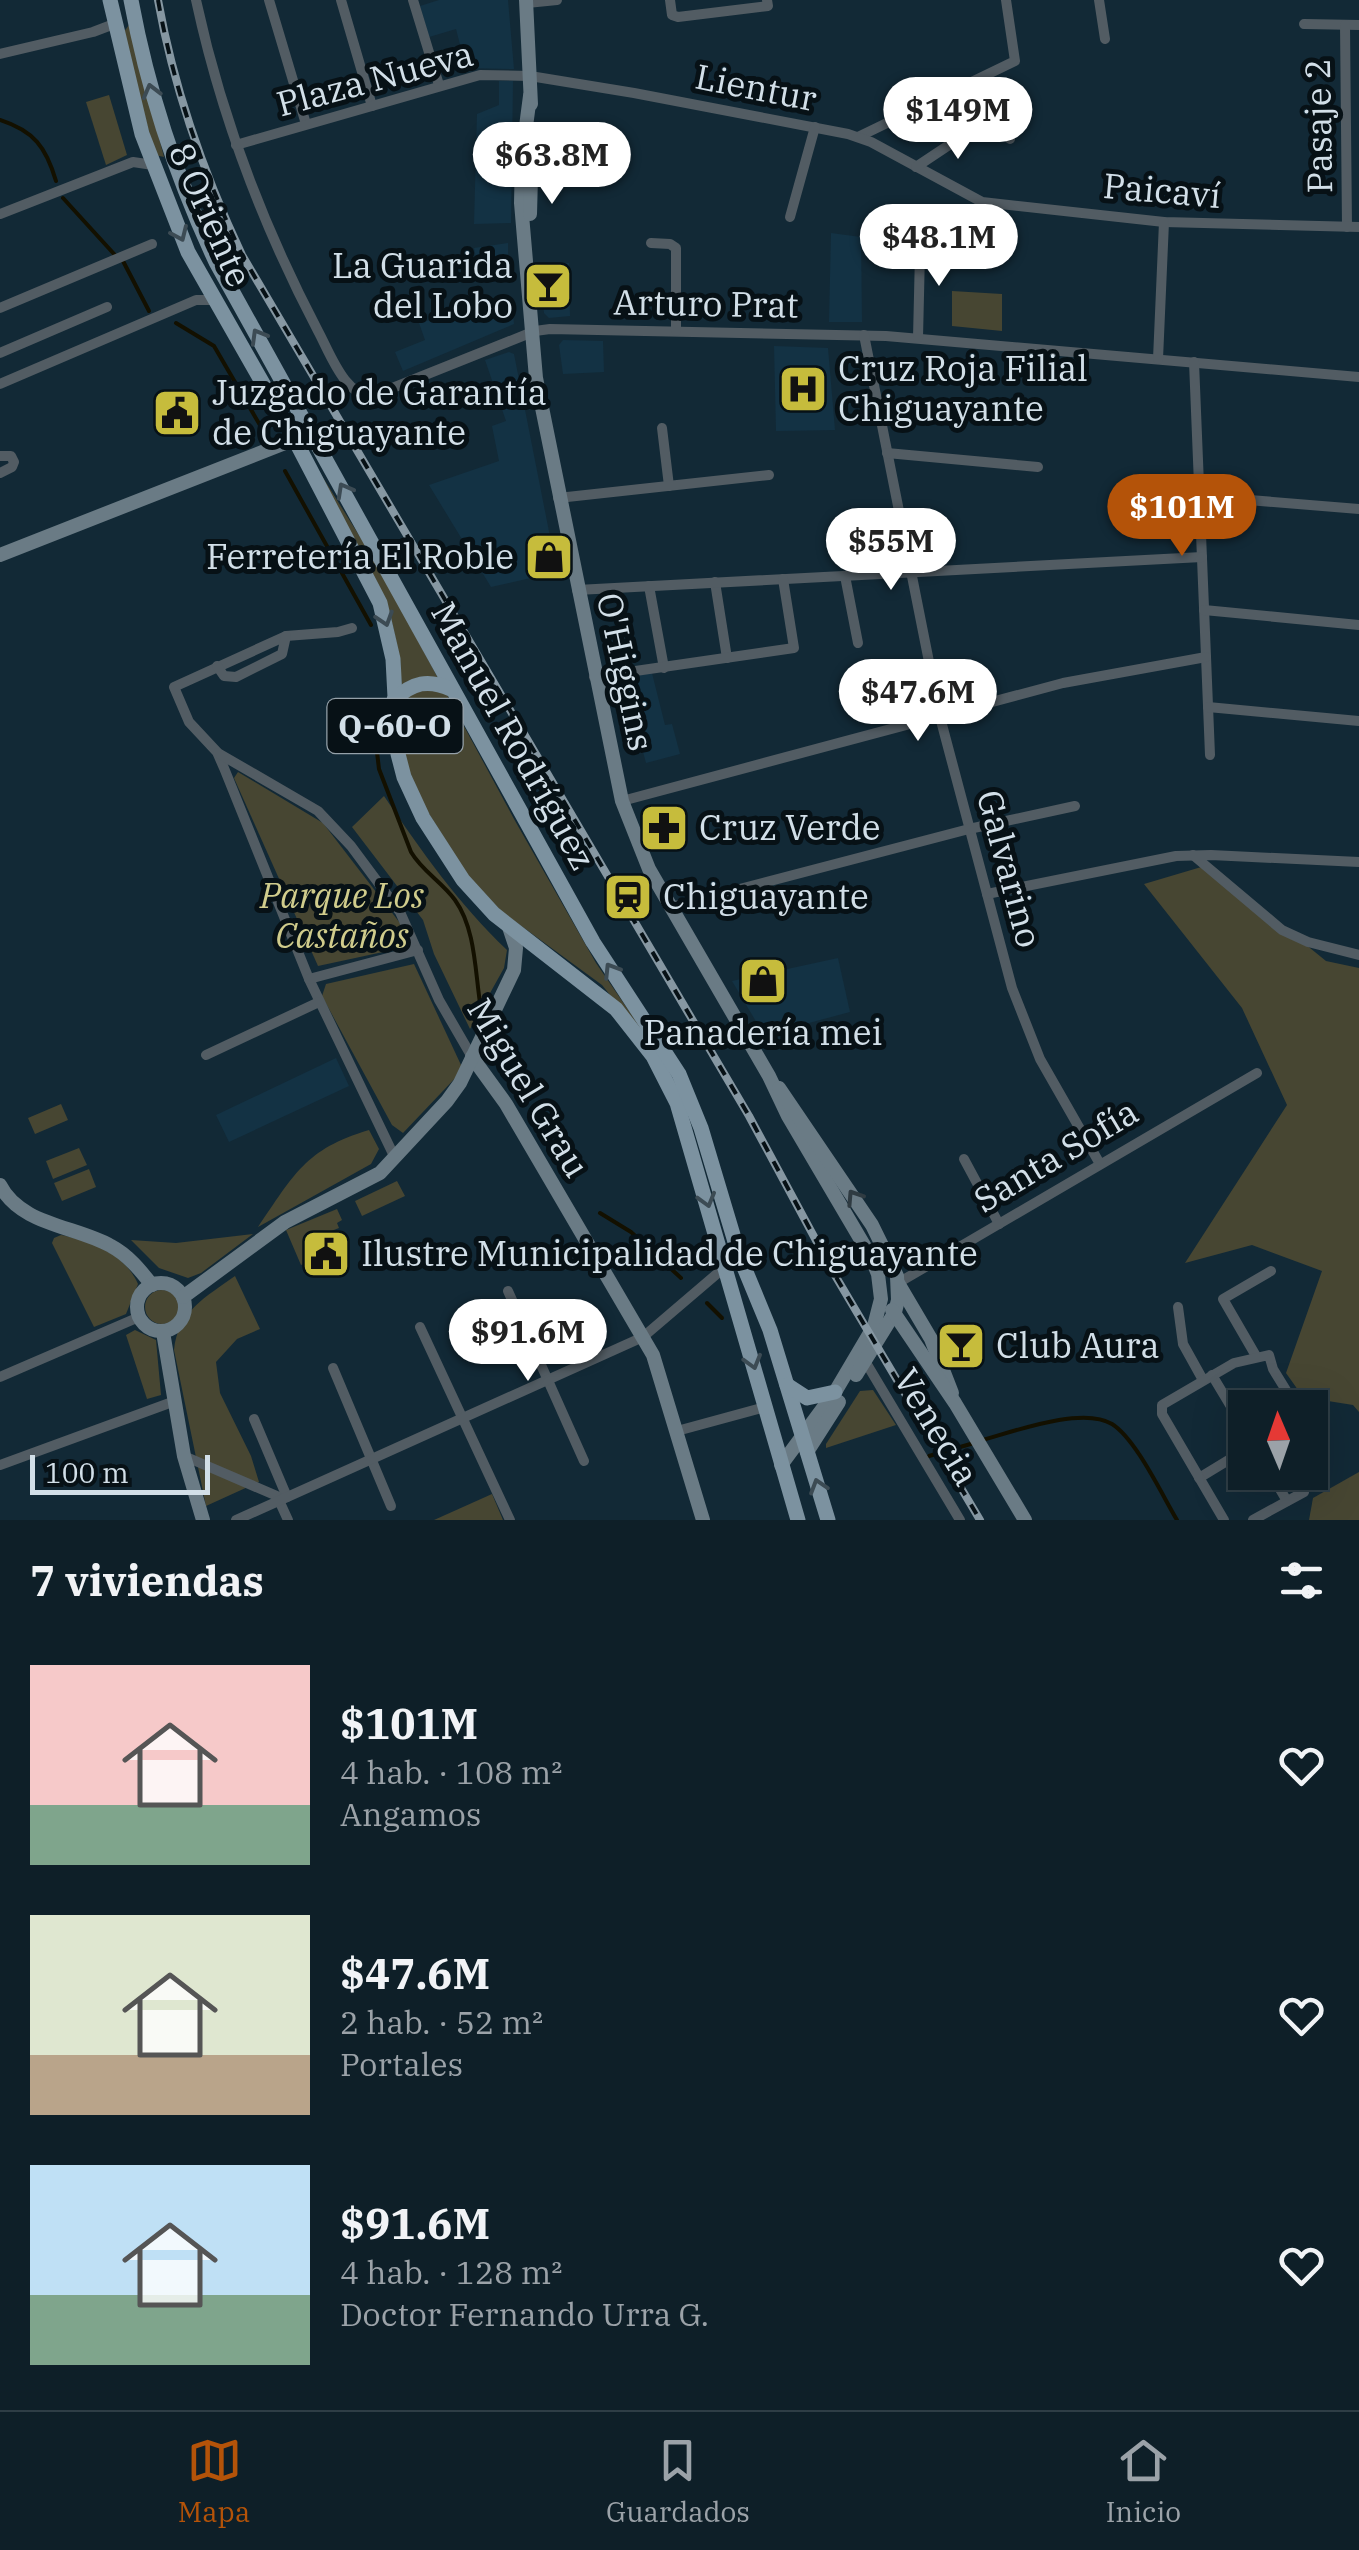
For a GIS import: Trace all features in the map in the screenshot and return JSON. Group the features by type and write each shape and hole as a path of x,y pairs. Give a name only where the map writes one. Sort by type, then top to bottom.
{"main road":[{"name":"8 Oriente","path":"110,0 152,166 188,252 294,438"},
{"name":"8 Oriente","path":"131,1 151,91 180,178 226,280 310,428"},
{"path":"114,24 125,15 131,1"},
{"path":"152,166 162,166 180,178"},
{"name":"Manuel Rodríguez","path":"310,428 451,690 605,962 679,1074 701,1128 739,1256 770,1330 828,1520"},
{"name":"Manuel Rodríguez","path":"294,438 380,603 392,644 400,764 423,818 463,880 509,927 606,998 636,1031 659,1067 687,1132 798,1520"},
{"path":"394,700 423,682 451,690"},
{"path":"787,1385 807,1398 835,1392"}],"street":[{"path":"209,0 196,2 236,145"},
{"path":"269,0 306,124"},
{"path":"341,0 372,106"},
{"path":"413,0 439,85"},
{"path":"526,1 557,0"},
{"path":"670,0 672,14 678,16 768,3"},
{"name":"Lientur","path":"530,76 858,136 1015,61 1006,0"},
{"path":"1099,0 1105,39"},
{"name":"O'Higgins","path":"526,1 530,96 521,185 530,333 558,498 622,801 643,855 871,1257 881,1299"},
{"path":"0,54 114,24"},
{"path":"1304,24 1359,25"},
{"name":"Pasaje 2","path":"1345,24 1353,227"},
{"name":"Plaza Nueva","path":"236,145 480,75 530,76"},
{"path":"1346,96 1359,96"},
{"path":"916,167 994,114 1006,116 1010,139"},
{"path":"790,217 815,127"},
{"name":"Paicaví","path":"858,136 982,202 1164,222 1353,227"},
{"name":"Arturo Prat","path":"236,145 294,285 351,388 362,396 375,395 530,333 550,329 918,338 1359,377"},
{"path":"0,214 133,162 152,166"},
{"path":"1158,359 1164,222"},
{"path":"650,243 676,248 676,331"},
{"path":"0,308 152,244"},
{"path":"918,338 920,253"},
{"path":"0,384 196,300 213,300"},
{"path":"0,353 107,307"},
{"name":"Galvarino","path":"864,335 940,717 1016,1003 1030,1039 1100,1164"},
{"path":"1194,362 1210,755"},
{"path":"0,555 294,438 310,428"},
{"path":"662,428 669,486"},
{"path":"0,456 8,454 14,462 0,473"},
{"path":"887,454 1038,467"},
{"path":"558,498 769,475"},
{"path":"1200,496 1359,508"},
{"path":"577,590 1202,557"},
{"path":"845,576 858,642"},
{"path":"594,678 794,648 783,579"},
{"path":"715,582 727,658"},
{"path":"649,586 664,668"},
{"path":"1204,610 1359,625"},
{"path":"352,628 286,636 174,687 189,722 217,752 319,1002 395,1158"},
{"path":"217,666 224,676 236,677 282,654 286,636"},
{"path":"622,801 1063,683 1206,657"},
{"path":"1208,707 1359,721"},
{"name":"Miguel Grau","path":"217,752 293,794 327,819 395,904 446,1012 506,1104 643,1337 657,1366 703,1520"},
{"path":"672,907 969,828 1075,806"},
{"path":"986,894 1192,855 1359,862"},
{"path":"1192,855 1282,930 1308,942 1359,955"},
{"path":"183,1297 278,1226 373,1178 454,1092 514,970 516,948 509,927"},
{"path":"309,979 418,950"},
{"path":"514,970 526,959 545,953"},
{"path":"206,1056 319,1002"},
{"name":"Santa Sofía","path":"898,1283 1256,1073"},
{"name":"O'Higgins","path":"769,1076 791,1102 856,1200 890,1258 898,1283"},
{"path":"964,1159 999,1224"},
{"path":"0,1185 10,1200 30,1213 99,1239 120,1252 152,1285 170,1285 183,1297 183,1318 177,1326 163,1332 149,1328 139,1317 138,1300 152,1285"},
{"path":"236,1520 643,1337 739,1256"},
{"path":"1271,1271 1223,1299 1286,1390"},
{"path":"898,1283 902,1306 1025,1520"},
{"path":"508,1292 584,1461"},
{"path":"805,1445 874,1326 881,1299 902,1306"},
{"path":"781,1465 805,1445 902,1306"},
{"path":"1178,1307 1183,1344 1228,1406"},
{"path":"0,1376 139,1317"},
{"path":"420,1327 510,1520"},
{"path":"163,1332 184,1456 203,1520"},
{"path":"1224,1520 1161,1408 1234,1363 1263,1355"},
{"name":"Venecia","path":"865,1361 960,1520"},
{"path":"333,1368 391,1506"},
{"path":"0,1465 174,1401"},
{"path":"677,1432 765,1407"},
{"path":"254,1419 288,1520"},
{"path":"184,1456 283,1499"},
{"path":"1200,1478 1228,1461"},
{"path":"1281,1490 1287,1501"},
{"path":"1254,1520 1304,1492"}],"shaded area":[{"path":"439,0 508,0 514,69 466,68 456,29 429,37 420,6"},
{"path":"499,81 513,81 511,223 474,224 477,114 499,105"},
{"path":"831,233 861,237 862,322 829,322"},
{"path":"508,243 508,271 480,277 474,248"},
{"path":"569,263 570,316 549,318 544,313 540,264"},
{"path":"512,305 514,324 403,371 395,352 425,340 419,323 448,315 451,321"},
{"path":"563,340 603,341 604,372 563,374 559,345"},
{"name":"Cruz Roja Filial Chiguayante","path":"774,346 828,348 835,430 776,431"},
{"path":"514,354 557,572 491,587 429,485 499,461 492,426 506,421 485,360"},
{"path":"652,673 665,725 672,724 680,754 646,763 623,678"},
{"path":"838,958 850,1012 764,1035 732,981"},
{"path":"336,1058 349,1086 229,1142 216,1115"}],"green space":[{"path":"129,25 164,157 155,155 123,33"},
{"path":"109,95 127,155 106,165 86,102"},
{"path":"952,291 1002,294 1002,331 952,326"},
{"path":"312,460 375,561 596,963 662,1059 602,985 501,911 469,877 427,811 406,764 400,659 390,613"},
{"name":"Parque Los Castaños","path":"238,772 323,823 403,927 411,946 318,966 234,778"},
{"path":"384,796 441,876 507,950 504,968 470,1029 434,954 423,920 352,827"},
{"path":"1208,865 1326,961 1359,968 1359,1412 1353,1405 1328,1401 1328,1390 1298,1390 1286,1373 1322,1271 1252,1245 1185,1263 1287,1105 1242,1008 1144,884"},
{"name":"Parque Los Castaños","path":"414,964 461,1065 460,1073 403,1133 392,1125 322,996 326,984"},
{"path":"61,1104 68,1120 35,1134 28,1118"},
{"path":"369,1130 379,1149 371,1164 258,1227 292,1178 315,1155"},
{"path":"79,1148 87,1165 53,1179 46,1161"},
{"path":"89,1169 96,1187 62,1201 54,1183"},
{"path":"397,1181 405,1196 362,1216 355,1201"},
{"path":"337,1209 342,1220 337,1223 339,1228 303,1242 311,1261 301,1265 286,1230"},
{"path":"253,1234 201,1273 188,1278 159,1268 131,1240 176,1243"},
{"path":"61,1235 106,1250 125,1265 138,1284 126,1314 94,1327 52,1243"},
{"path":"235,1276 260,1329 237,1339 216,1362 220,1393 251,1456 259,1482 206,1506 174,1350 187,1315"},
{"path":"162,1290 174,1295 179,1307 174,1319 162,1324 150,1319 145,1307 150,1295"},
{"path":"135,1330 156,1340 161,1395 147,1399 126,1335"},
{"path":"873,1390 896,1425 826,1448 860,1391"},
{"path":"1359,1472 1359,1520 1309,1520 1313,1498"},
{"path":"492,1494 503,1520 434,1520"}],"waterway":[{"path":"0,120 22,129 37,142 56,181"},
{"path":"63,198 115,255"},
{"path":"123,261 149,311"},
{"path":"176,323 214,346 268,439"},
{"path":"285,471 371,625"},
{"path":"377,713 379,769 411,852 462,911 473,949 480,1003"},
{"path":"600,1213 631,1232 681,1278"},
{"path":"707,1303 722,1318"},
{"path":"983,1440 1067,1419 1099,1419 1112,1424 1139,1454 1177,1520"},
{"path":"929,1456 974,1443"}],"railway":[{"path":"158,0 191,130 242,255 749,1116 833,1272 980,1520"}],"place":[{"name":"La Guarida del Lobo","path":"548,286"},
{"name":"Cruz Roja Filial Chiguayante","path":"803,389"},
{"name":"Juzgado de Garantía de Chiguayante","path":"177,413"},
{"name":"Ferretería El Roble","path":"549,557"},
{"name":"Cruz Verde","path":"664,828"},
{"name":"Chiguayante","path":"628,897"},
{"name":"Panadería mei","path":"763,981"},
{"name":"Ilustre Municipalidad de Chiguayante","path":"326,1254"},
{"name":"Club Aura","path":"961,1346"}]}
